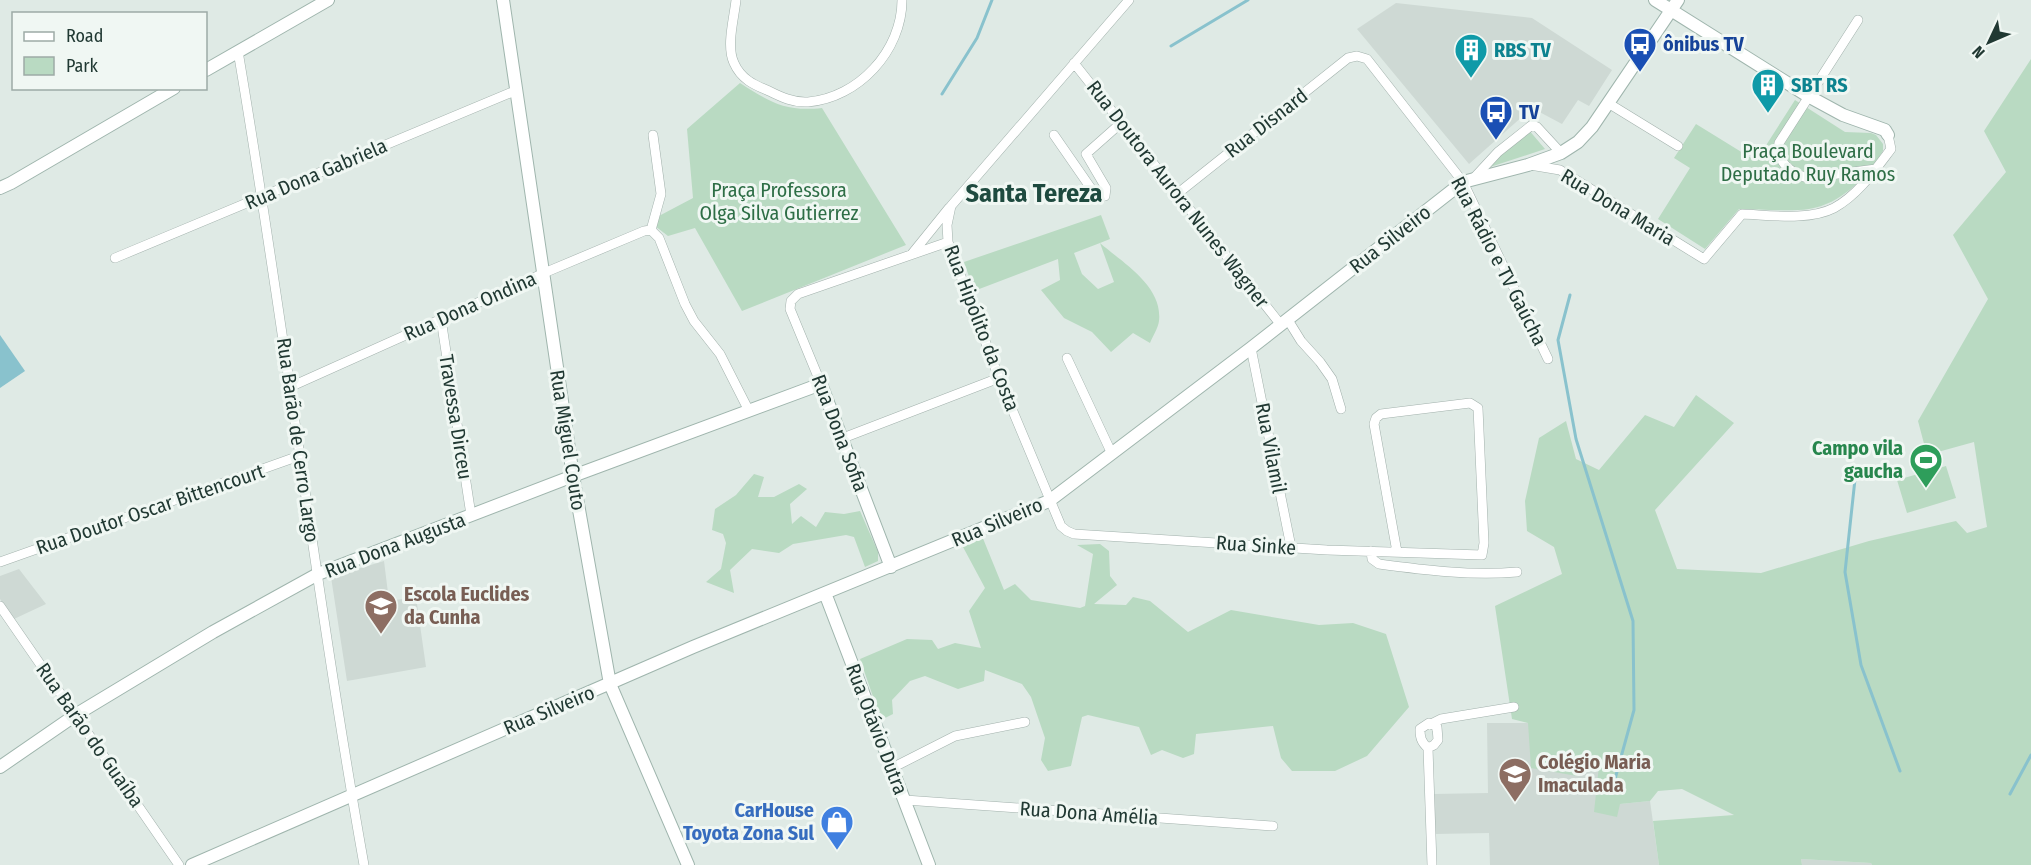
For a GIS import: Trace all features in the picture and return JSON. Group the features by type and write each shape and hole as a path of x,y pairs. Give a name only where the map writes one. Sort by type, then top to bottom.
{"street":[{"path":"207,69 328,0"},
{"name":"Rua Miguel Couto","path":"503,0 573,476 610,684 688,865"},
{"path":"736,0 731,42 733,62 744,78 789,100 807,102 845,92 860,83 874,68 887,51 895,32 902,9 902,0"},
{"path":"911,255 1129,0"},
{"path":"1655,0 1675,5 1808,96 1843,115 1885,130 1888,135 1892,149 1876,168 1807,178 1797,175 1785,165 1779,157 1779,143 1808,96 1858,20"},
{"name":"Rua Silveiro","path":"192,865 693,647 1050,501 1468,180 1528,165 1562,153 1578,142 1592,127 1675,5"},
{"name":"Rua Barão de Cerro Largo","path":"237,51 262,196 299,456 364,865"},
{"name":"Rua Rádio e TV Gaúcha","path":"1357,56 1367,59 1393,94 1468,180 1548,359"},
{"name":"Rua Disnard","path":"1177,194 1348,58 1357,56"},
{"name":"Rua Doutora Aurora Nunes Wagner","path":"1074,63 1177,194 1320,362 1332,379 1341,409"},
{"path":"0,188 171,90"},
{"name":"Rua Dona Gabriela","path":"115,258 517,90"},
{"path":"1608,103 1678,146"},
{"path":"1054,135 1097,197 1105,196 1106,188 1086,154 1121,123"},
{"path":"1468,180 1532,125 1538,127 1562,153"},
{"path":"653,135 661,194 651,230 659,238 694,321 720,354 748,409"},
{"name":"Rua Dona Maria","path":"1528,165 1560,170 1704,259 1742,214 1803,216 1833,209 1858,190 1876,168"},
{"name":"Rua Hipólito da Costa","path":"951,206 946,225 948,242 999,378 1050,501"},
{"name":"Rua Dona Ondina","path":"290,387 544,273 651,230"},
{"path":"911,255 948,242"},
{"name":"Rua Dona Sofia","path":"891,567 843,438 790,309 791,301 798,294 911,255"},
{"name":"Travessa Dirceu","path":"441,319 471,515"},
{"name":"Rua Vilamil","path":"1251,348 1291,547"},
{"path":"1067,358 1112,454"},
{"path":"843,438 999,378"},
{"name":"Rua Dona Augusta","path":"0,766 76,714 213,632 318,574 748,409 821,384"},
{"name":"Rua Sinke","path":"1050,501 1061,526 1074,534 1371,552 1482,555 1484,543 1478,408 1474,405 1470,403 1381,414 1376,418 1374,424 1397,552"},
{"name":"Rua Doutor Oscar Bittencourt","path":"0,562 299,456"},
{"path":"1371,552 1372,559 1379,564 1468,573 1517,572"},
{"name":"Rua Otávio Dutra","path":"825,593 929,865"},
{"name":"Rua Barão do Guaíba","path":"0,606 179,865"},
{"path":"1432,865 1428,748 1422,741 1420,729 1424,724 1441,719 1514,707"},
{"path":"892,768 955,736 1025,722"},
{"path":"1428,748 1438,740 1437,727 1433,723"},
{"name":"Rua Dona Amélia","path":"904,800 1273,826"}],"shaded area":[{"path":"1396,3 1532,18 1612,70 1589,106 1578,100 1562,124 1532,108 1469,164 1357,29"},
{"name":"Escola Euclides da Cunha","path":"384,561 389,601 416,597 426,667 347,681 331,577"},
{"path":"19,569 46,604 14,619 0,599 0,576"},
{"name":"Colégio Maria Imaculada","path":"1487,723 1528,723 1577,775 1580,763 1599,766 1620,804 1650,801 1659,865 1490,865 1489,833 1435,834 1434,794 1488,793"},
{"path":"1801,859 1871,863 1872,865 1802,865"}],"green space":[{"path":"2031,59 2031,865 1872,865 1871,863 1801,859 1802,865 1659,865 1653,821 1734,815 1682,789 1658,791 1650,801 1620,804 1617,817 1594,812 1599,766 1581,763 1577,776 1531,768 1528,723 1512,719 1495,606 1562,574 1554,547 1527,531 1525,501 1539,438 1566,421 1576,459 1599,470 1645,415 1674,427 1696,395 1734,423 1655,510 1677,569 1761,573 1869,541 1956,521 1967,533 1987,527 1974,442 1927,455 1918,421 1988,299 1953,235 2006,172 1984,131"},
{"name":"Praça Professora Olga Silva Gutierrez","path":"740,83 778,104 809,109 822,108 906,245 742,311 695,228 668,236 655,226 657,217 693,198 687,129"},
{"name":"Praça Boulevard Deputado Ruy Ramos","path":"1795,100 1845,132 1871,133 1876,135 1883,144 1883,151 1869,171 1852,188 1832,202 1809,209 1739,209 1705,249 1658,219 1690,168 1674,158 1696,124 1756,161"},
{"path":"1528,129 1545,149 1484,169"},
{"path":"1101,215 1110,239 1100,243 1130,267 1148,286 1159,308 1158,326 1150,343 1133,333 1111,352 1092,332 1064,318 1041,290 1060,280 1058,259 974,291 964,262","holes":["1100,243 1114,282 1098,289 1082,274 1074,253"]},
{"name":"Campo vila gaucha","path":"1946,466 1956,498 1907,513 1897,480"},
{"path":"754,474 764,477 758,497 774,497 799,484 807,489 790,504 792,524 801,516 816,527 825,512 844,514 860,511 878,552 878,561 865,567 854,537 846,535 793,544 779,553 752,549 730,570 734,593 706,582 721,569 726,543 723,534 712,530 715,509 736,495"},
{"path":"982,536 1004,590 1015,584 1031,600 1080,608 1085,606 1093,554 1077,545 1100,544 1109,551 1110,576 1117,585 1094,604 1126,605 1133,597 1150,601 1188,632 1231,610 1319,625 1353,623 1386,634 1409,707 1367,756 1335,771 1292,771 1281,758 1273,726 1196,734 1194,754 1183,758 1162,750 1151,755 1139,727 1088,715 1082,717 1071,766 1048,771 1041,760 1045,738 1031,697 1022,684 985,670 984,681 958,689 925,676 910,681 892,700 893,714 885,718 879,714 860,659 907,639 932,640 938,649 955,643 981,648 969,611 985,588 963,547"}],"water":[{"path":"0,335 25,371 0,388"}],"waterway":[{"path":"942,94 977,38 992,0"},
{"path":"1171,46 1248,0"},
{"path":"1570,295 1558,340 1576,439 1633,621 1634,710 1615,779"},
{"path":"1856,470 1845,572 1861,665 1900,771"},
{"path":"2010,794 2031,755"}],"place":[{"name":"ônibus TV","path":"1640,73"},
{"name":"RBS TV","path":"1471,79"},
{"name":"SBT RS","path":"1768,114"},
{"name":"TV","path":"1496,141"},
{"name":"Campo vila gaucha","path":"1926,489"},
{"name":"Escola Euclides da Cunha","path":"381,635"},
{"name":"Colégio Maria Imaculada","path":"1515,803"},
{"name":"CarHouse Toyota Zona Sul","path":"837,851"}],"district":[{"name":"Santa Tereza","path":"1034,193"}]}
